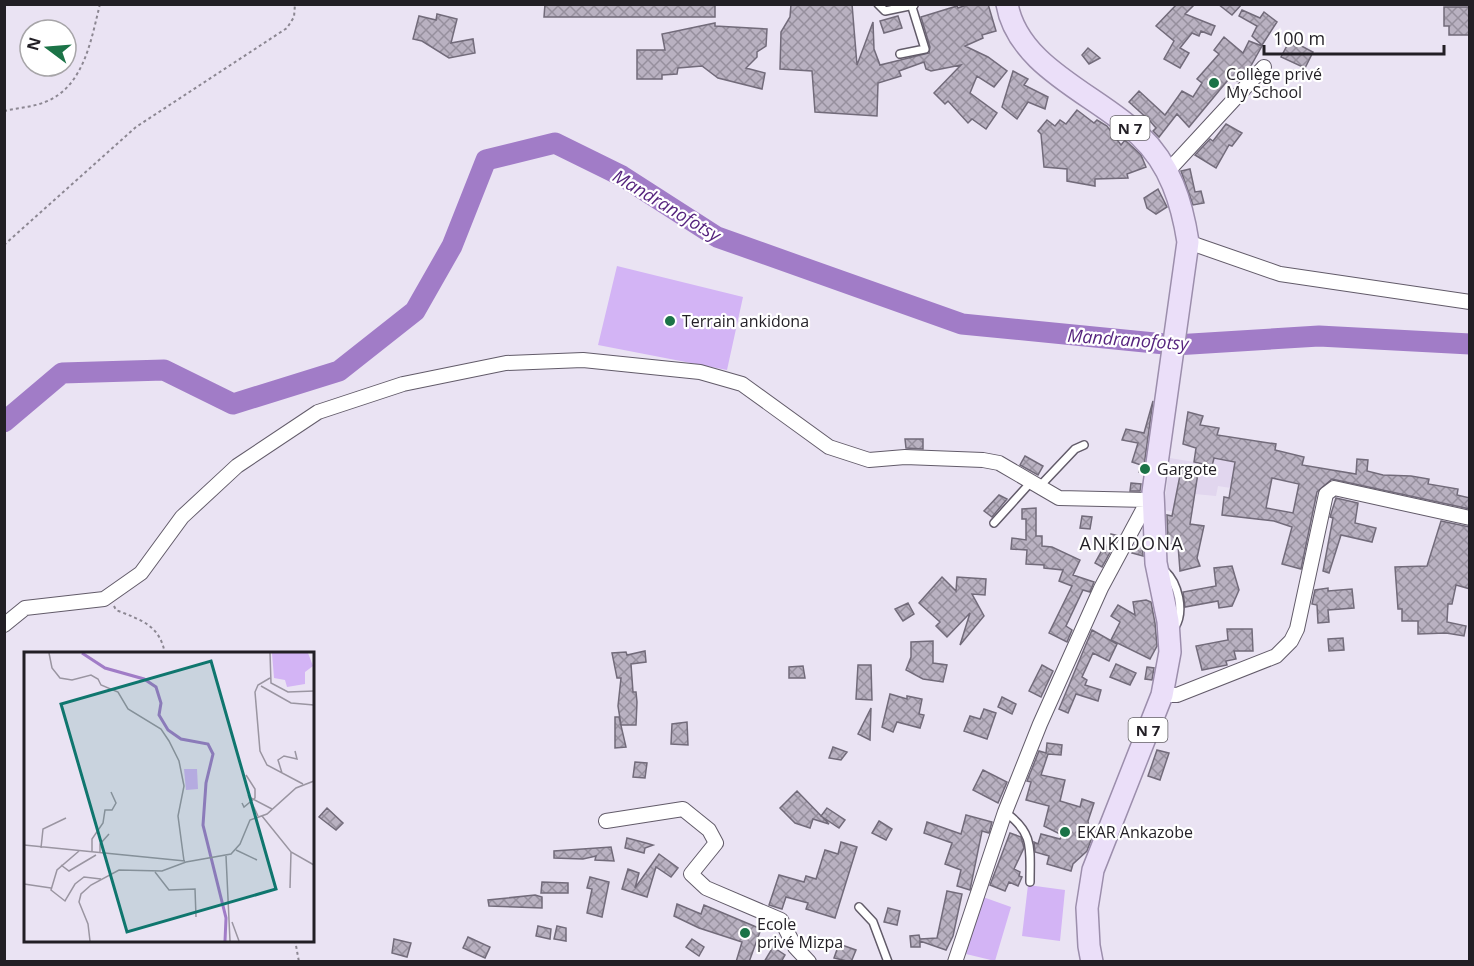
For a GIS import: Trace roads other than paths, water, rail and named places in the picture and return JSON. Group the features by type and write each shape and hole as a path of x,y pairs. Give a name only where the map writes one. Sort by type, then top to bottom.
{"main road":[{"name":"N 7","path":"1006,4 1017,36 1036,58 1140,136 1168,171 1184,211 1188,242 1167,401 1150,496 1156,563 1170,652 1162,695 1093,870 1087,908 1092,962"}],"street":[{"path":"1168,171 1264,67"},
{"path":"1188,242 1280,274 1470,302"},
{"path":"4,625 25,608 104,599 141,573 182,517 237,466 318,412 403,384 506,363 583,360 700,372 742,384 829,447 870,460 905,457 999,463 1059,498 1150,496 1096,598 1040,724 1005,812 955,962"},
{"path":"1162,695 1177,695 1276,656 1292,641 1297,628 1326,494 1334,488 1470,518"},
{"path":"606,821 683,809 709,830 717,843 691,874 706,888 781,920 795,947 808,962"}],"lane":[{"path":"878,4 885,11 913,5 926,49 900,54"},
{"path":"994,523 1075,449 1084,445"},
{"path":"1005,812 1026,831 1030,851 1030,882"},
{"path":"859,907 873,922 888,962"}],"waterway":[{"name":"Mandranofotsy","path":"4,422 62,373 164,370 233,404 339,371 415,311 452,246 486,160 555,143 622,176 717,237 962,324 1175,345 1319,336 1470,344"}],"place":[{"name":"Collège privé My School","path":"1214,83"},
{"name":"Terrain ankidona","path":"670,321"},
{"name":"Gargote","path":"1145,469"},
{"name":"EKAR Ankazobe","path":"1065,832"},
{"name":"Ecole privé Mizpa","path":"745,933"}],"district":[{"name":"ANKIDONA","path":"1132,543"}]}
